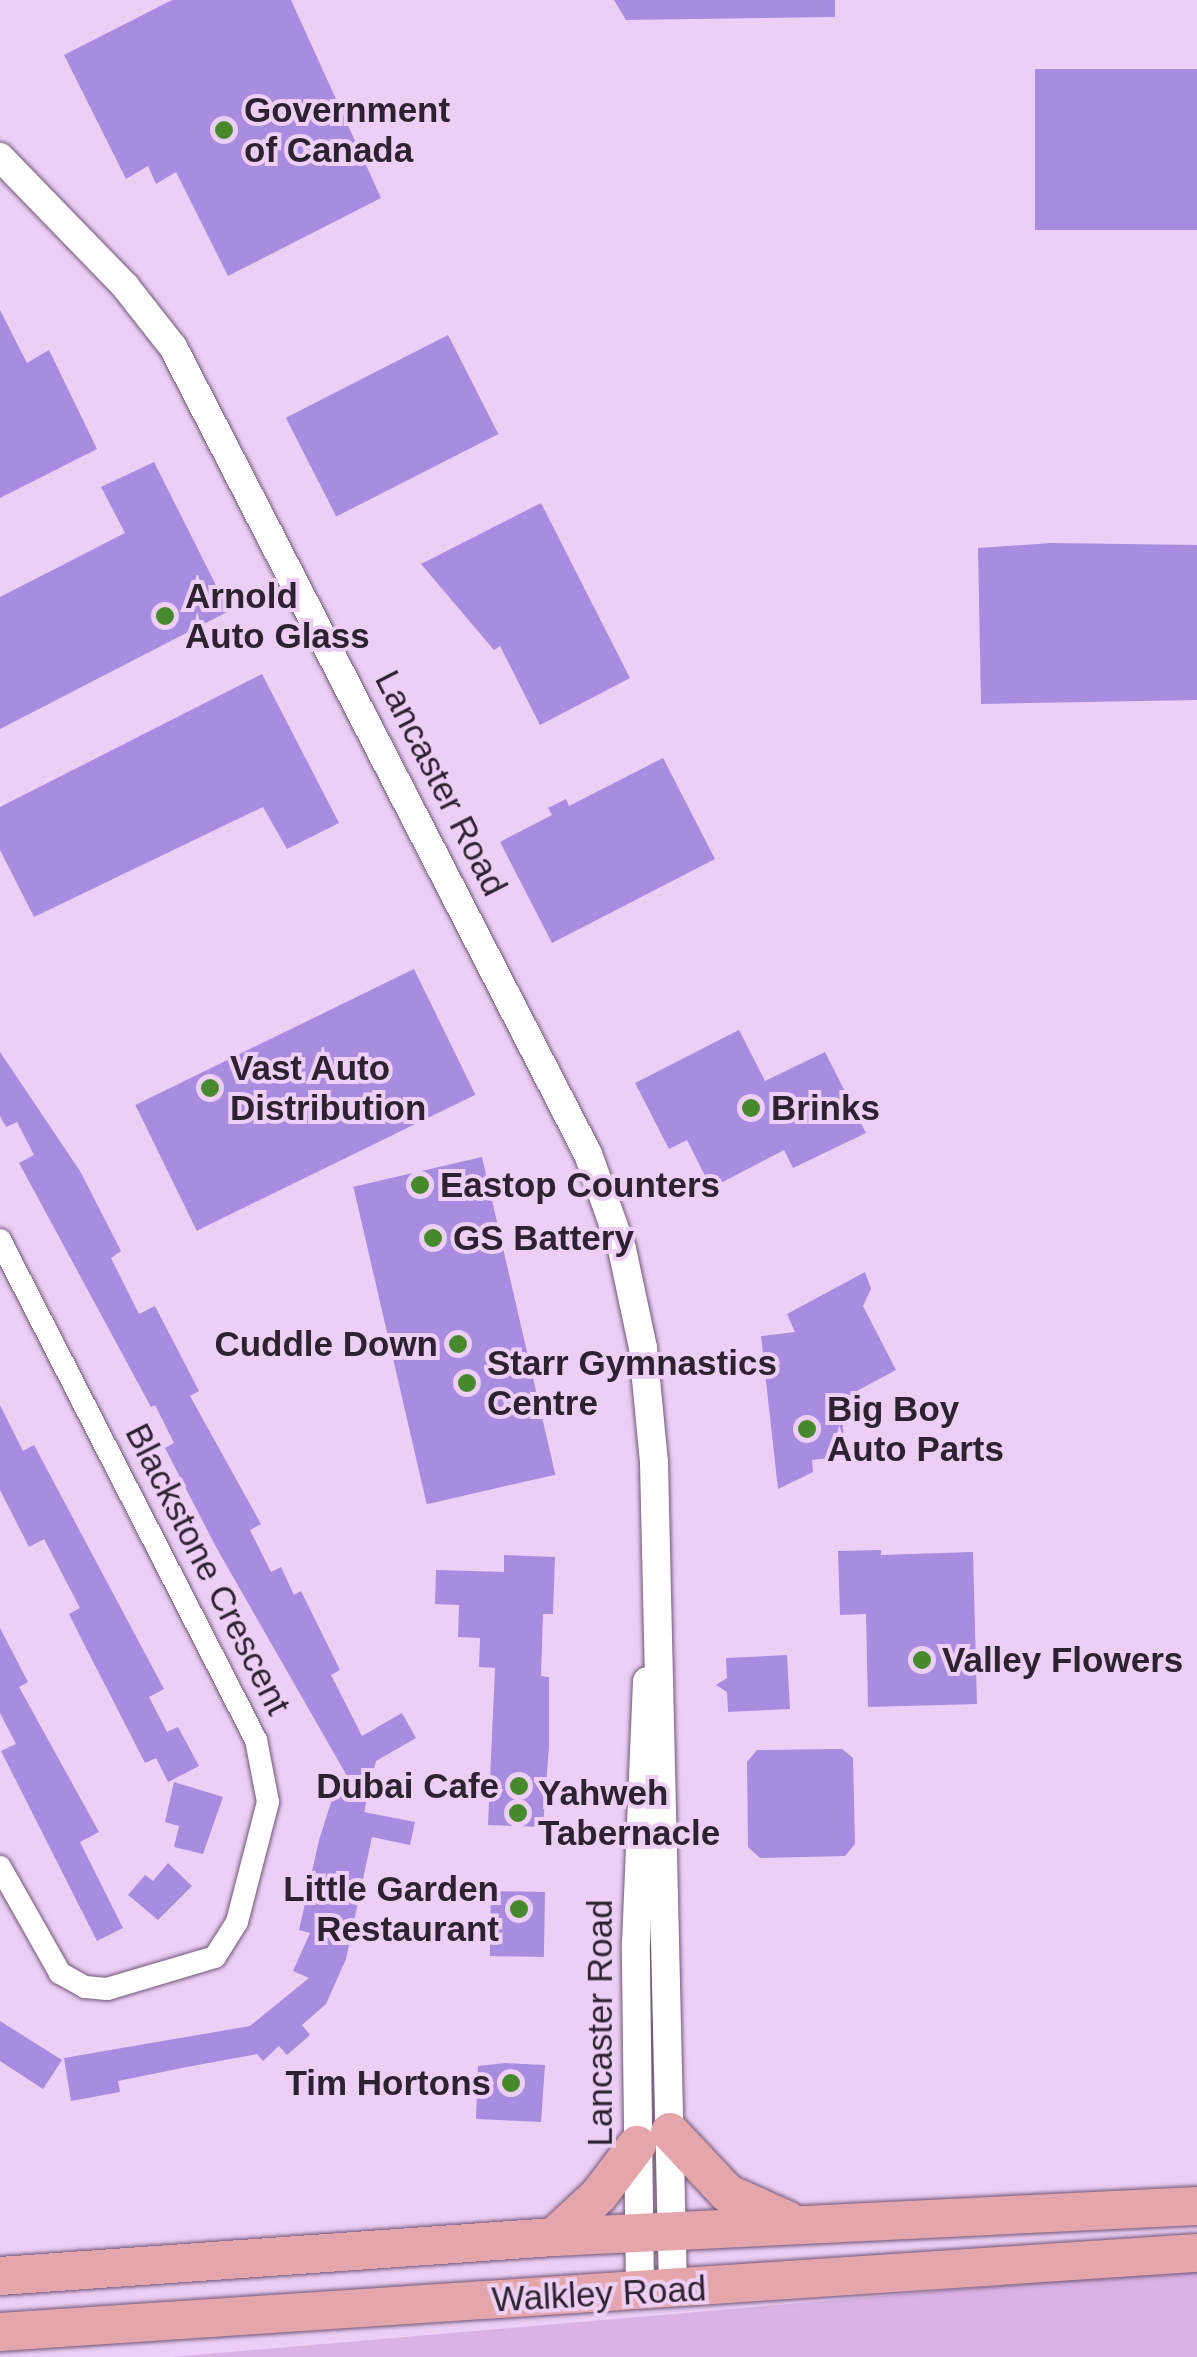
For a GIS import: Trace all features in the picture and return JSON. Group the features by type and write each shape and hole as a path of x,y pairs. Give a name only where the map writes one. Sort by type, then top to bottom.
{"main road":[{"path":"554,2237 654,2139 727,2192 799,2224"},
{"name":"Walkley Road","path":"0,2276 554,2237 1197,2206"},
{"name":"Walkley Road","path":"0,2332 1197,2253"}],"street":[{"name":"Lancaster Road","path":"0,157 125,286 173,347 588,1154 622,1249 638,1320 656,1515 657,2291"},
{"name":"Blackstone Crescent","path":"0,1240 256,1740 268,1802 237,1922 214,1958 107,1988 85,1987 45,1955 0,1868"}],"shaded area":[{"path":"1197,2269 1197,2357 172,2357"}],"building":[{"name":"Government of Canada","path":"172,0 291,0 381,198 228,276 176,172 156,184 148,166 126,179 64,55"},
{"path":"614,0 835,0 835,17 626,20"},
{"path":"1035,69 1197,69 1197,230 1035,230"},
{"path":"0,310 27,363 49,350 97,449 0,498"},
{"path":"448,335 498,434 336,517 286,418"},
{"path":"154,462 229,611 0,729 0,597 125,533 101,487"},
{"path":"541,503 630,678 540,725 500,646 494,650 421,564"},
{"path":"1051,543 1197,545 1197,700 981,704 978,548"},
{"path":"262,674 339,823 287,849 263,807 34,917 0,850 0,807"},
{"path":"663,758 715,859 552,943 500,842 552,815 548,808 566,799 569,806"},
{"path":"414,969 475,1095 197,1231 135,1105"},
{"name":"Brinks","path":"739,1030 765,1081 825,1052 866,1133 793,1168 784,1150 711,1188 687,1140 669,1149 635,1083"},
{"path":"0,1052 80,1171 121,1251 111,1258 139,1314 155,1306 199,1391 190,1396 261,1524 250,1530 271,1572 281,1567 294,1595 301,1591 340,1670 331,1675 362,1736 402,1713 416,1738 376,1761 364,1812 415,1822 410,1845 372,1837 346,1959 326,2004 302,2025 310,2035 287,2055 279,2046 263,2061 257,2054 118,2081 120,2092 71,2101 64,2058 250,2026 309,1978 293,1971 310,1933 299,1930 319,1840 335,1790 359,1797 216,1547 165,1448 174,1443 155,1405 151,1407 19,1163 34,1155 17,1122 6,1127 0,1116"},
{"path":"482,1157 555,1475 427,1504 353,1187"},
{"path":"865,1272 871,1289 863,1306 896,1370 840,1400 846,1456 812,1460 813,1472 778,1489 761,1336 795,1332 787,1314"},
{"path":"0,1405 23,1451 34,1445 164,1689 149,1697 167,1732 178,1727 199,1766 168,1782 156,1758 145,1763 82,1640 69,1614 80,1608 44,1539 29,1547 0,1490"},
{"name":"Valley Flowers","path":"881,1550 881,1555 973,1552 977,1704 868,1707 866,1614 840,1615 838,1551"},
{"path":"504,1555 555,1557 553,1614 543,1614 541,1676 549,1677 549,1746 543,1827 488,1825 495,1668 479,1667 480,1638 458,1637 459,1605 435,1604 436,1570 504,1572"},
{"path":"0,1628 28,1682 19,1687 99,1832 80,1842 123,1928 97,1941 1,1751 16,1744 0,1713"},
{"path":"787,1655 790,1709 728,1712 727,1692 716,1685 727,1678 726,1658"},
{"path":"842,1749 853,1758 855,1844 845,1856 760,1858 748,1847 747,1762 757,1750"},
{"path":"174,1782 223,1797 203,1854 174,1847 179,1826 165,1822"},
{"path":"168,1863 192,1886 158,1920 128,1895 145,1875 153,1881"},
{"path":"491,1891 545,1892 544,1957 490,1956"},
{"path":"0,2021 62,2060 43,2089 0,2061"},
{"name":"Tim Hortons","path":"545,2065 541,2122 476,2119 478,2066"}],"place":[{"name":"Government of Canada","path":"224,130"},
{"name":"Arnold Auto Glass","path":"165,616"},
{"name":"Vast Auto Distribution","path":"210,1088"},
{"name":"Brinks","path":"751,1108"},
{"name":"Eastop Counters","path":"420,1185"},
{"name":"GS Battery","path":"433,1238"},
{"name":"Cuddle Down","path":"458,1344"},
{"name":"Starr Gymnastics Centre","path":"467,1383"},
{"name":"Big Boy Auto Parts","path":"807,1429"},
{"name":"Valley Flowers","path":"922,1660"},
{"name":"Dubai Cafe","path":"519,1786"},
{"name":"Yahweh Tabernacle","path":"518,1813"},
{"name":"Little Garden Restaurant","path":"519,1909"},
{"name":"Tim Hortons","path":"511,2083"}]}
